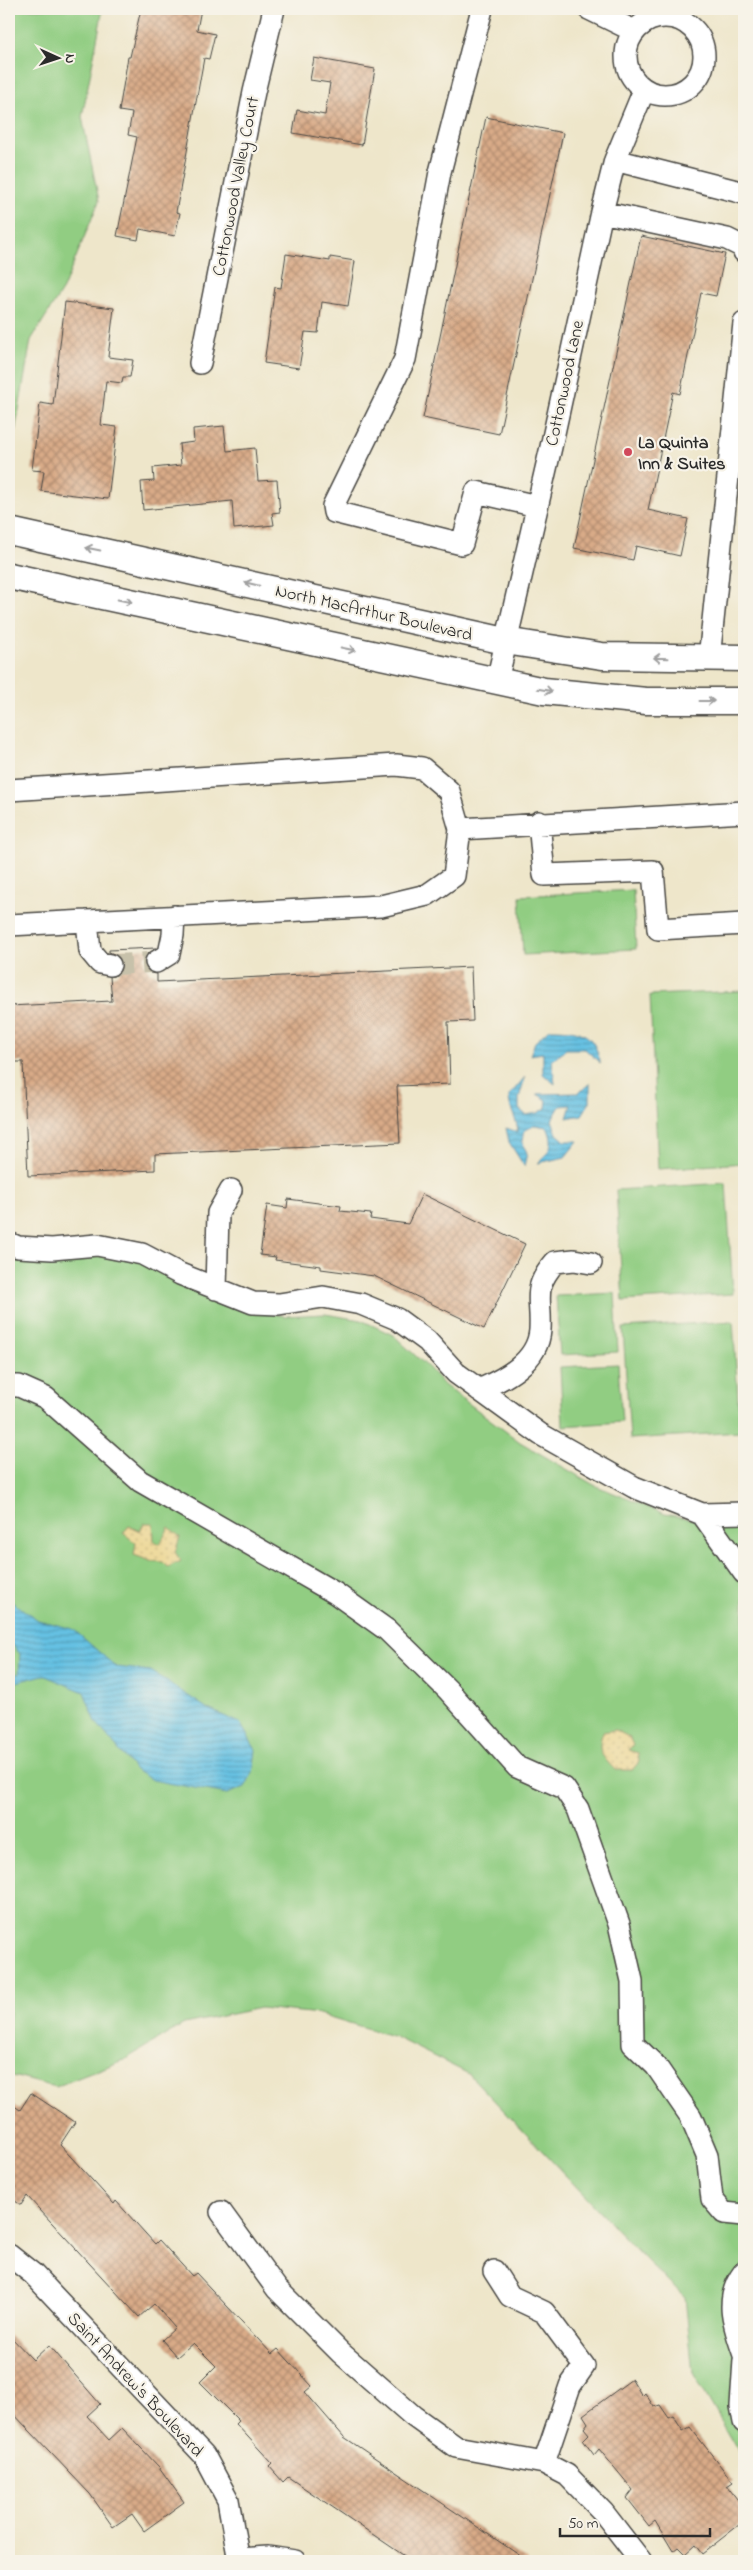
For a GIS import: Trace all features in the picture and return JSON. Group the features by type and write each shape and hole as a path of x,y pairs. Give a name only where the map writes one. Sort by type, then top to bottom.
{"main road":[{"name":"North MacArthur Boulevard","path":"9,531 505,641 602,656 744,658"},
{"path":"9,576 544,691 646,701 744,701"}],"street":[{"name":"Cottonwood Valley Court","path":"200,363 254,92 274,9"},
{"path":"482,9 440,172 405,359 334,506 334,512 462,544 476,492 537,506"},
{"path":"588,9 634,31"},
{"path":"657,13 683,21 693,28 700,39 703,64 699,76 691,86 680,92 662,95 644,90 634,81 626,63 628,43 634,31 657,13"},
{"name":"Cottonwood Lane","path":"497,681 602,212 615,160 644,90"},
{"path":"615,160 744,193"},
{"path":"602,212 727,239 743,247 744,252"},
{"path":"709,659 744,323"},
{"path":"9,790 396,765 422,768 450,791 460,829 454,876 427,895 382,906 9,925"},
{"path":"460,829 539,822 744,812"},
{"path":"539,822 544,875 653,871 658,929 744,924"},
{"path":"156,962 169,954 174,916"},
{"path":"87,921 90,951 100,963 110,964"},
{"path":"216,1289 218,1213 231,1190"},
{"path":"9,1243 18,1247 52,1249 96,1245 142,1254 216,1289 253,1303 279,1304 323,1297 361,1304 397,1319 427,1341 456,1373 540,1434 625,1483 702,1514 744,1513"},
{"path":"479,1390 511,1373 533,1351 540,1333 538,1289 546,1272 555,1262 574,1260 591,1263"},
{"path":"9,1386 18,1386 46,1398 140,1481 335,1594 387,1630 448,1690 517,1767 564,1788 578,1809 619,1924 632,1981 633,2044 656,2066 692,2116 707,2155 712,2198 724,2213 744,2215"},
{"path":"702,1514 744,1573"},
{"path":"221,2212 277,2289 341,2353 413,2416 456,2448 544,2463 567,2475 603,2512 641,2561"},
{"name":"Saint Andrew's Boulevard","path":"9,2255 33,2274 204,2455 228,2500 239,2560"},
{"path":"494,2272 510,2296 544,2312 584,2366 570,2386 544,2463"},
{"path":"744,2272 731,2300 732,2322 744,2355"},
{"path":"744,2360 741,2406 744,2422"},
{"path":"239,2560 268,2556 295,2561"}],"green space":[{"path":"9,9 103,9 82,117 99,201 63,289 31,340 9,467"},
{"path":"633,890 636,949 523,955 520,896"},
{"path":"744,991 744,1163 658,1169 650,995"},
{"path":"726,1183 733,1294 623,1301 616,1190"},
{"path":"73,1252 129,1255 249,1309 284,1316 325,1314 361,1320 393,1335 429,1368 444,1385 520,1442 594,1485 665,1514 734,1527 744,1526 744,2460 693,2373 685,2297 648,2262 469,2074 395,2037 320,2014 260,2008 184,2024 124,2060 55,2087 9,2075 9,1256 38,1259"},
{"path":"615,1293 618,1352 560,1355 556,1296"},
{"path":"733,1321 740,1432 630,1439 623,1328"},
{"path":"618,1364 622,1422 563,1426 560,1367"}],"sand":[{"path":"144,1523 153,1523 154,1541 160,1544 169,1527 180,1537 175,1552 181,1561 168,1567 163,1562 151,1561 134,1555 136,1543 123,1533 129,1526 140,1531"},
{"path":"615,1730 629,1737 633,1745 628,1750 638,1753 639,1762 632,1770 615,1770 600,1749 603,1732"}],"water":[{"path":"549,1029 576,1031 589,1038 598,1052 600,1063 585,1049 566,1049 552,1060 555,1084 543,1074 543,1053 530,1055 535,1042"},
{"path":"525,1077 519,1098 519,1109 526,1115 538,1113 546,1108 547,1100 537,1094 579,1093 590,1083 590,1102 582,1115 567,1118 571,1105 560,1106 552,1120 557,1134 565,1141 578,1141 565,1157 538,1163 549,1150 551,1142 547,1127 535,1125 524,1131 522,1142 527,1153 524,1166 509,1142 506,1128 518,1132 509,1096"},
{"path":"9,1600 38,1620 73,1629 116,1667 151,1671 208,1709 240,1723 256,1750 253,1772 245,1787 227,1794 152,1780 135,1770 96,1722 84,1692 43,1675 9,1684 9,1669 19,1675 20,1654 9,1641"}],"building":[{"path":"141,9 201,9 197,30 215,34 209,59 204,58 176,212 180,213 175,236 140,229 138,240 117,236 137,137 128,135 132,113 119,111 128,57 130,57"},
{"path":"314,58 375,69 362,145 293,133 297,110 325,115 330,83 310,80"},
{"path":"486,117 563,133 499,434 423,418"},
{"name":"La Quinta Inn & Suites","path":"641,236 725,254 716,296 701,293 680,394 673,392 648,510 688,519 680,556 636,546 633,560 574,548"},
{"path":"286,254 330,261 330,257 355,261 348,306 322,302 318,333 305,332 299,368 264,363 275,287 281,288"},
{"path":"65,302 114,308 108,357 133,360 130,377 123,377 122,383 106,381 101,425 117,427 108,499 41,491 44,471 32,470 40,403 53,405"},
{"path":"224,426 227,451 255,448 258,481 277,480 280,512 272,513 274,525 234,529 232,501 143,510 141,482 154,481 153,468 181,465 179,444 194,442 193,429"},
{"path":"156,948 145,956 144,963 150,973 157,974 157,982 471,967 473,1021 448,1022 450,1084 397,1086 400,1143 155,1154 155,1170 28,1176 23,1062 9,1062 9,1006 112,1001 110,977 119,974 122,967 119,956 109,952 109,950"},
{"path":"422,1194 525,1244 484,1329 374,1276 321,1269 321,1266 275,1260 276,1257 260,1255 267,1205 287,1208 288,1199 341,1206 340,1211 371,1214 370,1219 408,1224"},
{"path":"31,2093 75,2122 60,2145 114,2204 116,2201 155,2244 159,2240 192,2276 196,2273 272,2354 278,2349 312,2386 305,2392 344,2437 528,2561 412,2561 288,2477 283,2482 269,2466 272,2463 236,2424 239,2421 200,2382 216,2366 193,2343 177,2357 162,2340 175,2328 154,2304 139,2317 27,2196 21,2205 9,2197 9,2102 20,2110"},
{"path":"9,2335 33,2360 49,2345 100,2404 87,2416 109,2440 122,2428 159,2467 184,2502 144,2531 132,2514 113,2527 90,2494 9,2409"},
{"path":"632,2379 642,2396 645,2393 654,2407 660,2405 669,2418 673,2416 683,2431 690,2427 733,2482 727,2486 744,2508 744,2521 702,2554 695,2545 685,2554 678,2547 673,2551 655,2521 649,2526 627,2498 633,2490 599,2449 594,2455 583,2440 589,2434 584,2428 588,2423 583,2415"}],"tunnel":[{"path":"110,965 156,962"}],"place":[{"name":"La Quinta Inn & Suites","path":"628,452"}]}
